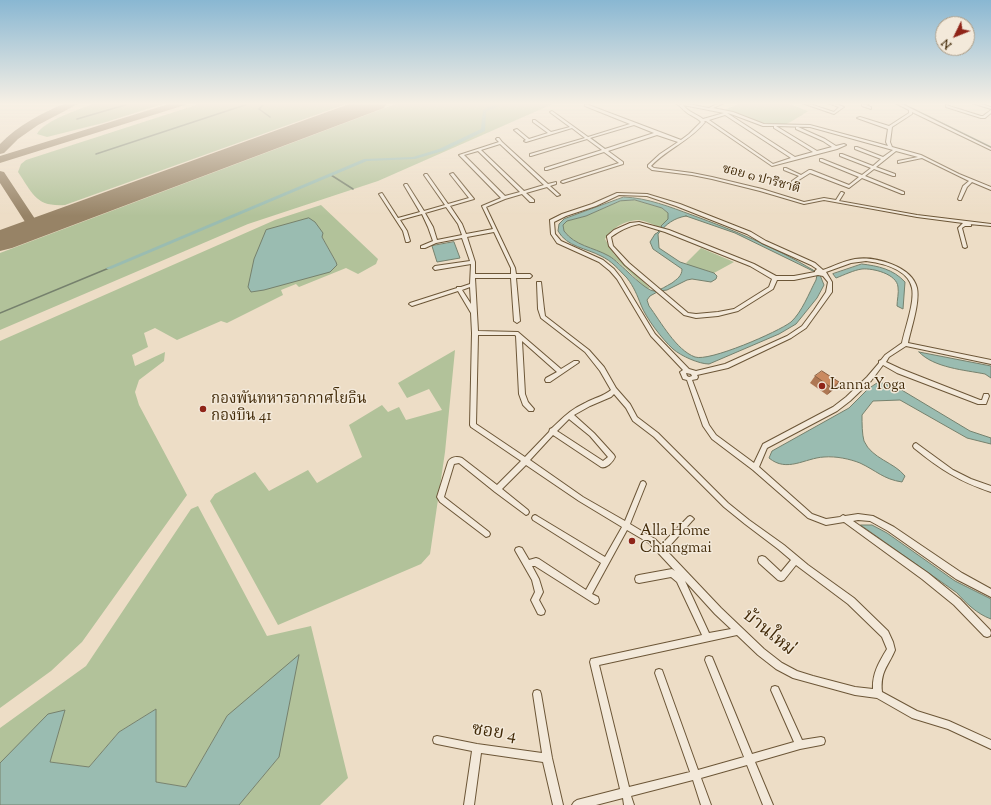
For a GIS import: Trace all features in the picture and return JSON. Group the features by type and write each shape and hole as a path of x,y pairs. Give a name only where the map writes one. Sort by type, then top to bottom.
{"street":[{"path":"504,198 462,155 500,141 558,195"},
{"path":"531,155 579,141"},
{"path":"563,182 622,163 591,141"},
{"path":"546,169 635,141"},
{"path":"677,141 682,142"},
{"path":"735,141 772,165 836,148 844,144"},
{"path":"767,141 795,159"},
{"path":"797,141 817,153"},
{"path":"823,141 836,148"},
{"path":"865,141 922,157 991,189"},
{"path":"888,141 890,147"},
{"path":"974,141 991,149"},
{"name":"ซอย ๑ ปาริชาติ","path":"682,142 656,157 649,166 663,171 692,174 726,182 804,203 824,199 917,216 991,225"},
{"path":"856,148 884,159"},
{"path":"793,182 810,170 849,186 896,149"},
{"path":"479,150 532,200"},
{"path":"840,155 894,175"},
{"path":"899,162 922,157"},
{"path":"821,160 903,193"},
{"path":"785,169 801,176"},
{"path":"398,219 472,199 452,174"},
{"path":"426,175 460,224 473,262 472,285 475,333 516,333 560,371"},
{"path":"960,199 965,186 971,181"},
{"path":"517,322 513,268 484,206 504,198 554,183"},
{"path":"406,186 433,230 435,242"},
{"path":"837,201 842,193"},
{"path":"381,194 398,219 408,241"},
{"path":"618,194 647,195 673,203 749,232 764,242 813,264 819,273 830,282 829,292 804,327 789,337 726,366 692,377 684,376 684,372 687,371 654,334 619,278 602,261 559,242 553,234 552,221 618,194"},
{"path":"775,278 771,288 763,295 736,310 718,314 696,316 686,314 627,264 611,246 609,237 616,231 632,224 640,223 667,231 752,265 775,278 794,278 819,273 850,261 861,259 878,261 903,272 914,286 913,301 905,344"},
{"path":"965,246 960,228 962,225 982,224"},
{"path":"423,247 435,242 495,230"},
{"path":"435,268 473,262"},
{"path":"473,276 530,276"},
{"path":"538,283 543,317 588,351 602,369 614,390 628,406 635,419 656,435 726,506 781,546 795,560 851,601 885,634 889,642 890,650 880,667 876,678 878,694"},
{"path":"412,304 472,285"},
{"path":"459,288 474,313"},
{"name":"บ้านใหม่","path":"475,333 473,425 526,460 580,499 652,541 677,569 738,631 779,666 796,675 855,691 878,694 915,715 949,725 991,745"},
{"path":"519,335 522,394 525,403 531,409"},
{"path":"755,468 765,446 835,408 848,399 869,379 887,356 905,344 991,362"},
{"path":"548,380 576,362"},
{"path":"882,362 899,371 980,402 984,402 986,396"},
{"path":"692,377 706,426 714,437 755,468 810,516 826,522 843,518 865,517 882,523 959,576 991,593"},
{"path":"497,490 569,415 588,404 609,395 614,390"},
{"path":"552,432 603,465 612,457 586,428 569,415"},
{"path":"916,446 949,472 972,483 991,489"},
{"path":"486,534 442,500 440,496 451,462 460,460 526,512"},
{"path":"587,595 626,526 643,484"},
{"path":"536,518 605,561"},
{"path":"843,518 925,576 957,602 987,633"},
{"path":"661,550 690,519"},
{"path":"519,550 535,579 539,592 535,600 541,611"},
{"path":"762,560 781,578 795,560"},
{"path":"527,564 536,562 595,600"},
{"path":"640,579 672,573 680,579 707,637"},
{"path":"629,805 594,662 738,631"},
{"path":"709,660 768,805"},
{"path":"659,673 706,805"},
{"path":"775,690 800,745"},
{"path":"537,694 547,758 558,805"},
{"name":"ซอย 4","path":"437,740 477,748 547,758"},
{"path":"576,805 626,794 800,745 821,741"},
{"path":"469,805 477,748"}],"green space":[{"path":"86,141 244,141 65,205 48,204 36,198 18,172 21,164 26,160"},
{"path":"298,141 470,141 378,181 248,224 0,330 0,253"},
{"path":"635,200 662,208 668,213 668,219 662,228 637,220 615,228 605,239 614,254 650,288 646,289 629,271 614,259 573,240 564,231 563,225 567,221 586,216 620,201"},
{"path":"321,205 378,259 376,264 358,274 346,268 299,287 296,284 281,290 283,295 227,323 221,321 177,340 155,328 144,333 148,347 132,355 135,366 165,352 164,361 139,380 135,392 139,405 187,495 82,642 51,671 0,708 0,341 275,220","holes":["322,237 336,262 252,292"]},
{"path":"701,248 734,262 714,273 689,266 686,263"},
{"path":"455,350 445,452 430,554 421,564 278,625 210,501 215,494 255,472 269,491 308,470 317,483 362,457 349,425 382,405 388,412 399,407 406,420 442,410 429,389 407,398 398,383"},
{"path":"198,506 267,636 311,626 348,778 320,805 239,805 279,757 227,716 186,787 156,782 156,709 119,732 89,767 50,762 64,710 0,763 0,728 86,666 191,509"}],"water":[{"path":"624,197 650,201 707,221 769,246 813,270 820,275 824,285 817,298 796,324 779,334 709,364 700,363 673,349 664,340 643,310 635,291 627,278 609,260 566,241 558,231 559,224 564,219","holes":["635,200 662,208 668,213 668,219 650,242 653,249 682,269 681,274 677,279 655,291 645,287 614,259 573,240 564,231 563,225 567,221 586,216 620,201","686,216 735,233 813,271 817,275 816,280 802,308 795,318 784,327 759,339 714,355 695,357 681,348 649,306 647,300 650,296 659,291 667,290 687,280 692,279 711,282 716,279 717,276 714,273 680,262 659,248 658,234 670,222"]},
{"path":"309,218 315,222 323,233 322,237 337,265 330,272 264,290 251,292 248,287 254,259 266,230"},
{"path":"454,242 460,258 437,262 432,246"},
{"path":"862,264 890,271 905,282 903,309 897,306 897,282 889,275 867,269 856,270 836,278 833,274"},
{"path":"919,352 991,366 991,378 985,374 959,370 941,365 933,362"},
{"path":"879,382 900,389 970,431 991,438 991,444 967,438 900,400 873,401 862,415 862,432 864,441 872,452 895,467 905,476 902,482 885,477 860,463 843,458 824,457 789,465 776,462 769,458 772,451 849,408 868,389"},
{"path":"861,525 872,525 887,533 955,581 991,599 991,619 976,611 957,593"},
{"path":"299,655 279,757 239,805 0,805 0,763 48,714 65,710 50,762 89,767 119,732 156,709 156,782 186,787 227,716"}],"building":[{"path":"822,371 839,382 832,388 815,376"}],"waterway":[{"path":"96,154 137,141"},
{"path":"109,268 366,160 413,158 441,150 461,141"},
{"path":"594,141 604,148"},
{"path":"978,141 991,147"},
{"path":"331,175 353,189"},
{"path":"0,313 109,268"}],"taxiway":[{"path":"0,151 10,141"},
{"path":"0,160 62,141"},
{"path":"0,174 35,228"}],"runway":[{"path":"0,241 273,141"}],"place":[{"name":"Lanna Yoga","path":"822,386"},
{"name":"กองพันทหารอากาศโยธิน กองบิน 41","path":"203,409"},
{"name":"Alla Home Chiangmai","path":"632,541"}]}
